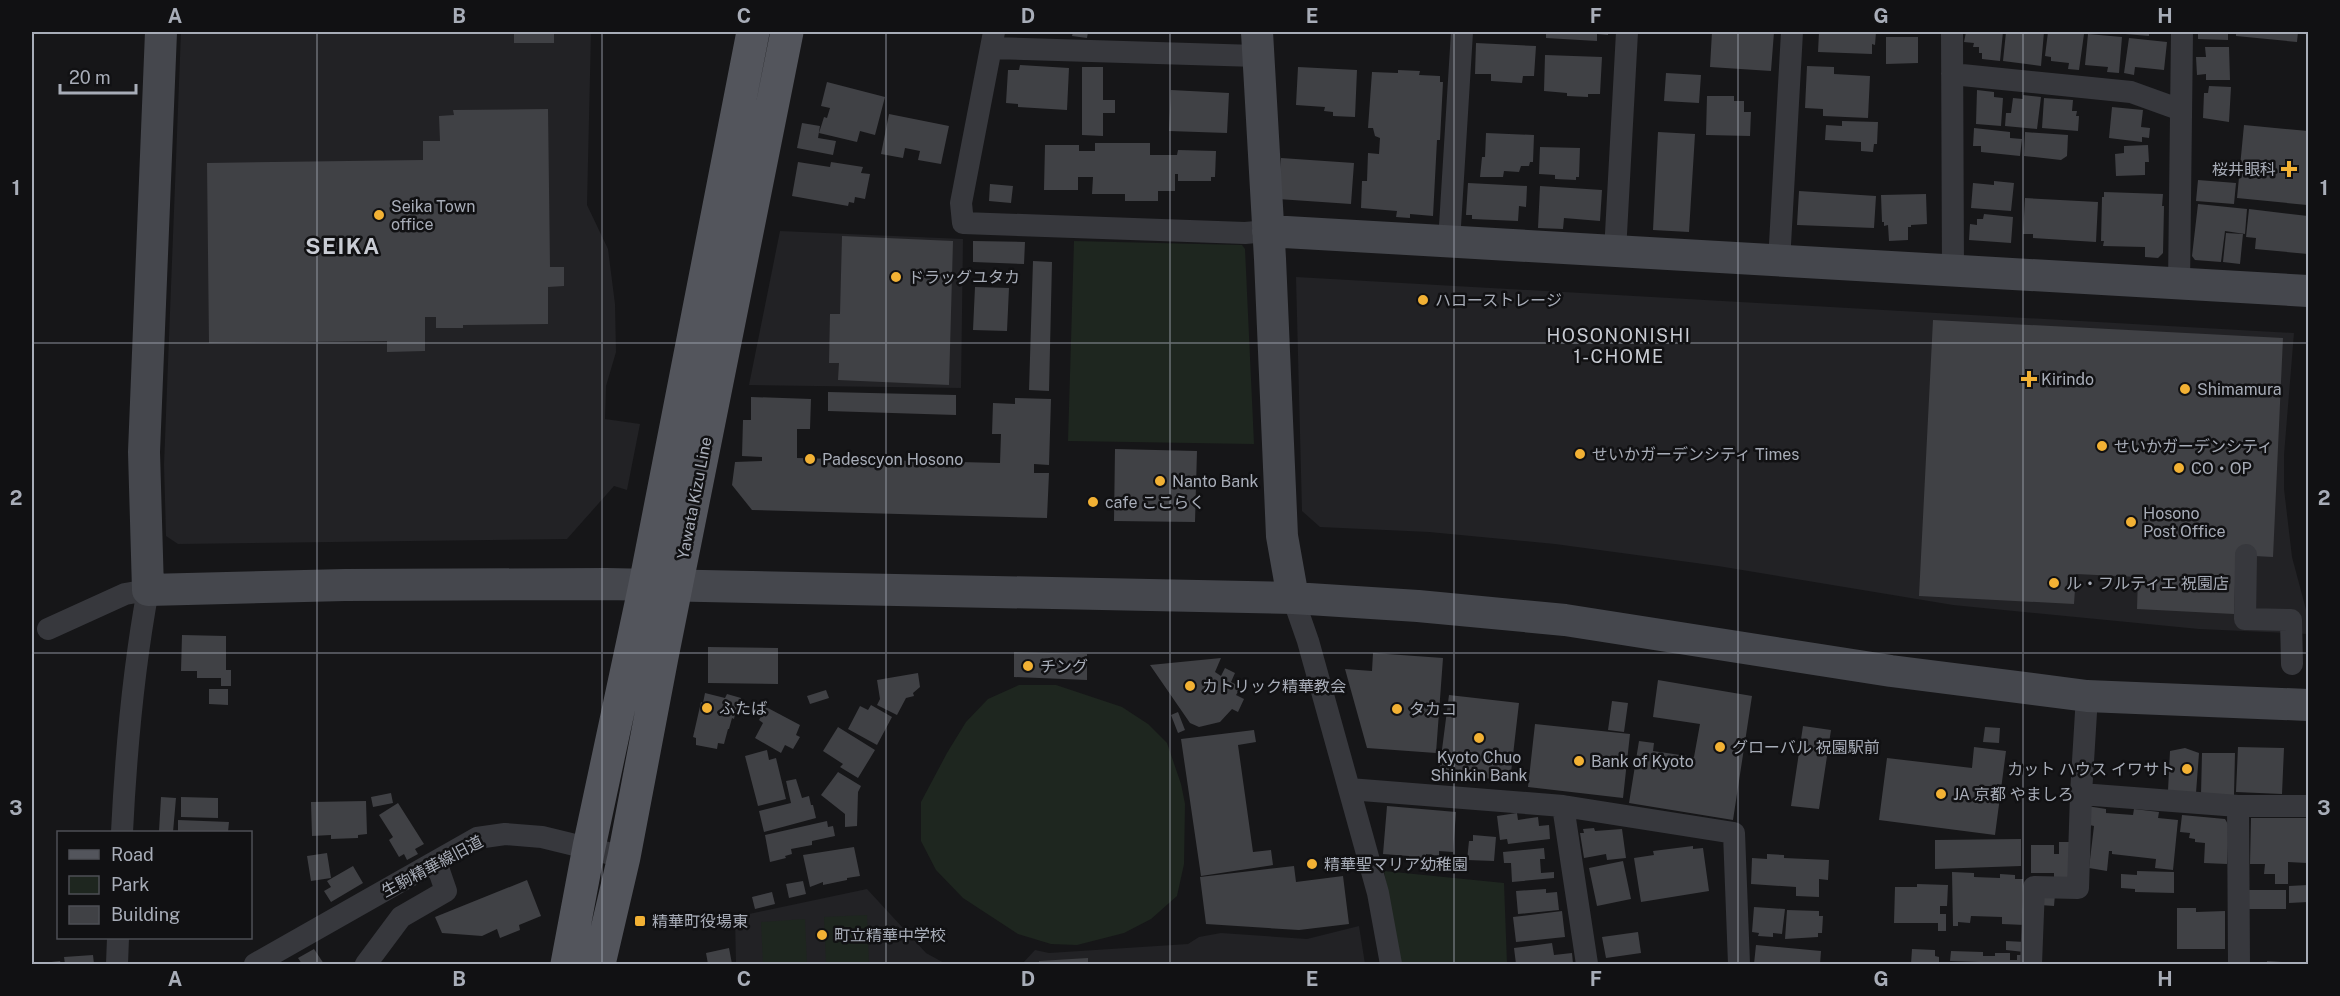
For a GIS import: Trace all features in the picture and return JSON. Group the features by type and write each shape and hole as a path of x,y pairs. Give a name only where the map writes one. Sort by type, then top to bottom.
{"main road":[{"name":"Yawata Kizu Line","path":"599,964 624,856 661,586 753,32"},
{"name":"Yawata Kizu Line","path":"567,964 589,847 661,586 787,32"}],"street":[{"path":"122,831 125,755 138,642 148,590 144,452 161,32"},
{"path":"1449,242 1462,32"},
{"path":"1615,252 1627,32"},
{"path":"1779,262 1792,32"},
{"path":"1952,32 1953,271"},
{"path":"2179,285 2182,32"},
{"path":"1391,964 1378,893 1308,641 1293,598 1282,536 1268,231 1257,44 992,40 961,202 963,223 1245,233 1268,231 2308,291"},
{"path":"1952,74 2131,92 2181,110"},
{"path":"2246,555 2245,619 2291,620 2292,664 2308,645"},
{"path":"48,629 125,594 148,590 345,585 661,586 1293,598 1418,606 1565,620 1891,671 2087,696 2308,705"},
{"path":"2031,964 2034,887 2078,888 2080,794 2087,696"},
{"path":"1349,789 1563,806 1734,833 1739,964"},
{"path":"2080,794 2238,806 2308,806"},
{"path":"1563,806 1587,964"},
{"path":"2238,806 2239,964"},
{"name":"生駒精華線旧道","path":"255,964 477,838 505,834 543,837 624,856"},
{"path":"366,964 401,917 446,891 436,862"},
{"path":"117,964 118,939"}],"shaded area":[{"path":"181,32 591,32 587,205 608,249 615,304 616,352 606,386 605,419 640,424 627,490 614,486 567,539 178,544 166,536 164,465"},
{"path":"780,231 963,239 961,388 749,385"},
{"path":"1296,277 2294,333 2284,455 2284,489 2292,557 2308,617 2308,634 2199,629 1953,605 1718,566 1555,544 1429,532 1320,527 1302,511"},
{"name":"町立精華中学校","path":"867,889 926,953 946,964 736,964 735,917"},
{"path":"1359,926 1365,964 1022,964 1035,950 1049,953 1188,944 1199,937 1221,933 1307,939"}],"green space":[{"path":"1074,241 1242,245 1245,249 1254,444 1068,441"},
{"path":"1019,685 1056,685 1122,707 1148,724 1167,743 1181,784 1185,804 1184,864 1177,896 1151,919 1124,933 1077,945 1051,944 1018,934 963,898 936,870 921,841 921,802 966,722 988,699"},
{"path":"1384,871 1504,883 1507,964 1401,964"},
{"path":"867,915 869,964 826,964 824,917"},
{"path":"805,919 807,964 763,964 761,922"}],"building":[{"path":"514,32 554,32 554,43 514,43"},
{"path":"1073,32 1088,32 1087,38 1072,36"},
{"path":"1546,32 1608,32 1608,35 1597,34 1597,41 1546,38"},
{"path":"1712,32 1774,32 1771,71 1710,67"},
{"path":"1819,32 1876,32 1875,45 1872,44 1872,54 1818,52"},
{"path":"1966,32 2003,32 2000,61 1982,59 1979,47 1973,47 1974,43 1964,42"},
{"path":"2006,32 2044,32 2041,66 2003,61"},
{"path":"2048,32 2084,34 2079,70 2068,69 2069,63 2051,61 2051,57 2045,56"},
{"path":"2125,32 2149,32 2149,36 2125,34"},
{"path":"2198,32 2228,32 2228,40 2198,39"},
{"path":"2236,32 2298,32 2297,42 2236,36"},
{"path":"2088,34 2122,37 2119,73 2107,72 2108,67 2085,65"},
{"path":"1886,37 1918,37 1918,63 1886,64"},
{"path":"2129,38 2167,42 2164,70 2135,67 2134,75 2124,73"},
{"path":"1476,43 1536,46 1534,76 1523,76 1522,83 1491,81 1491,74 1475,74"},
{"path":"2205,47 2229,47 2230,80 2206,80 2206,74 2197,75 2196,57 2206,57"},
{"path":"1545,55 1602,57 1600,94 1588,94 1588,97 1567,96 1567,93 1544,91"},
{"path":"1020,65 1069,68 1067,110 1018,107 1018,104 1006,103 1008,70 1019,70"},
{"path":"1807,66 1834,67 1834,74 1870,76 1868,118 1823,116 1823,109 1805,108"},
{"path":"1082,67 1103,67 1103,100 1115,100 1115,113 1103,113 1103,136 1082,135"},
{"path":"1298,67 1357,70 1355,117 1333,116 1333,112 1324,111 1325,107 1296,105"},
{"path":"1398,70 1420,71 1419,75 1440,76 1440,82 1443,82 1433,216 1410,214 1410,218 1396,217 1397,211 1361,208 1362,181 1367,181 1368,153 1379,154 1380,138 1375,136 1373,128 1368,128 1372,72 1398,73"},
{"path":"1666,73 1701,75 1699,103 1664,101"},
{"path":"827,82 885,97 875,135 860,131 857,142 819,133 824,117 827,118 830,108 821,106"},
{"path":"2209,86 2231,87 2229,122 2203,118 2204,93 2208,93"},
{"path":"1171,90 1229,93 1227,133 1169,131"},
{"path":"1977,90 1994,92 1994,97 2003,98 2001,126 1976,124"},
{"path":"2023,95 2041,97 2037,129 2005,126 2006,113 2011,113 2013,98 2023,99"},
{"path":"1707,96 1734,96 1734,101 1744,101 1744,112 1751,112 1750,136 1706,135"},
{"path":"2044,98 2073,100 2072,111 2077,111 2076,116 2079,116 2078,131 2042,128"},
{"path":"2112,107 2143,110 2141,127 2150,128 2149,138 2142,137 2142,142 2109,138"},
{"name":"Seika Town office","path":"548,109 550,267 564,267 564,286 548,287 548,324 463,325 463,328 436,328 436,317 425,317 425,351 387,352 387,341 209,343 207,163 423,160 423,141 440,141 439,116 454,115 453,110"},
{"path":"889,114 949,126 941,164 918,160 920,151 905,148 903,158 881,154"},
{"path":"1842,121 1878,122 1877,144 1874,144 1873,152 1861,151 1861,142 1825,140 1826,125 1842,126"},
{"path":"802,123 820,126 818,138 836,141 833,155 797,148"},
{"path":"2244,125 2308,131 2307,205 2237,198"},
{"path":"1974,128 2010,132 2010,138 2022,139 2020,156 1981,152 1981,146 1973,146"},
{"path":"1658,132 1695,134 1689,232 1653,230"},
{"path":"2025,132 2068,135 2067,156 2061,160 2024,156"},
{"path":"1486,133 1534,135 1533,162 1530,162 1529,166 1521,166 1519,172 1504,171 1503,177 1480,177 1482,157 1485,157"},
{"path":"1095,143 1150,143 1150,155 1177,155 1178,150 1216,151 1215,177 1211,177 1211,181 1178,181 1178,174 1175,174 1175,191 1158,191 1158,201 1125,201 1125,194 1092,194 1093,177 1078,177 1078,190 1044,190 1045,145 1079,145 1079,151 1095,151"},
{"path":"2148,145 2149,162 2145,162 2145,175 2116,176 2115,154 2124,153 2124,146"},
{"path":"1540,147 1580,148 1579,177 1576,177 1576,180 1555,179 1555,175 1539,174"},
{"path":"1281,158 1354,163 1351,204 1278,199"},
{"path":"798,162 830,167 831,162 863,167 861,173 870,174 865,199 855,197 854,203 849,202 848,206 792,196"},
{"path":"2198,180 2236,183 2234,204 2196,201"},
{"path":"1994,181 2014,183 2011,211 1971,208 1973,183 1994,185"},
{"path":"1468,183 1527,186 1526,207 1519,206 1518,221 1472,219 1472,215 1466,215"},
{"path":"990,184 1013,186 1011,203 989,201"},
{"path":"1540,186 1602,190 1600,221 1564,218 1563,229 1538,228"},
{"path":"1799,191 1876,196 1874,228 1797,225"},
{"path":"2104,192 2163,194 2163,253 2158,258 2145,257 2145,247 2103,246 2104,241 2101,241"},
{"path":"1926,194 1927,224 1908,227 1908,240 1889,241 1888,225 1884,226 1882,222 1881,195"},
{"path":"2025,198 2098,202 2096,242 2033,238 2033,234 2023,234"},
{"path":"2198,204 2247,209 2245,234 2225,231 2221,262 2195,260 2192,256"},
{"path":"2249,209 2308,216 2308,254 2255,249 2256,238 2246,237"},
{"path":"1984,214 2013,217 2011,243 1969,240 1970,224 1977,225 1977,219 1983,219"},
{"path":"2226,233 2243,234 2240,264 2223,262"},
{"name":"ドラッグユタカ","path":"842,236 953,241 949,385 838,380 839,363 829,363 830,314 840,314"},
{"path":"973,241 1025,242 1024,264 973,262"},
{"path":"1033,261 1052,262 1049,391 1029,390"},
{"path":"975,287 1009,288 1007,331 973,330"},
{"name":"せいかガーデンシティ","path":"1933,320 2283,338 2273,557 2236,555 2234,614 2137,609 2138,577 2076,574 2074,604 1919,596"},
{"path":"828,392 956,395 956,415 828,411"},
{"name":"Padescyon Hosono","path":"751,397 811,399 810,429 797,429 797,458 1000,463 1001,434 992,434 993,403 1015,404 1015,398 1051,399 1049,465 1034,464 1034,473 1049,473 1047,518 752,510 732,485 735,462 762,461 762,457 742,456 743,420 751,420"},
{"path":"1115,449 1197,451 1195,522 1114,521"},
{"path":"182,635 226,636 226,670 231,670 231,686 221,686 221,678 197,678 197,671 181,671"},
{"path":"708,647 778,648 778,684 708,683"},
{"path":"1014,652 1087,654 1087,680 1014,677"},
{"name":"タカコ","path":"1373,653 1443,658 1436,753 1367,748 1345,669 1372,671"},
{"path":"1221,658 1215,672 1221,676 1225,668 1235,673 1231,682 1241,687 1236,695 1244,699 1238,712 1232,709 1220,722 1199,727 1190,723 1150,665"},
{"path":"918,673 920,687 913,693 914,696 906,698 897,715 877,705 880,699 877,680"},
{"name":"グローバル 祝園駅前","path":"1658,680 1752,696 1733,820 1629,803 1639,741 1654,743 1653,751 1694,757 1700,724 1653,717"},
{"path":"209,689 228,689 228,705 209,704"},
{"path":"826,690 829,698 810,704 807,696"},
{"path":"705,693 725,698 727,694 741,698 724,744 718,743 717,749 696,745 696,738 693,737"},
{"name":"Kyoto Chuo Shinkin Bank","path":"1449,695 1519,703 1510,781 1439,773"},
{"path":"1612,701 1628,703 1624,732 1608,730"},
{"path":"871,705 892,717 877,745 848,729 860,706 868,710"},
{"path":"766,707 800,725 796,735 800,737 793,749 785,745 781,753 755,738 763,723 759,720"},
{"path":"1178,712 1185,730 1178,733 1171,715"},
{"name":"Bank of Kyoto","path":"1535,724 1630,734 1623,798 1528,787"},
{"path":"1803,726 1831,730 1819,809 1791,806"},
{"path":"838,727 875,750 858,778 840,767 843,764 823,751"},
{"path":"1985,727 2000,728 1999,743 1983,742"},
{"path":"1254,730 1256,742 1238,745 1253,852 1271,850 1273,865 1201,876 1181,739"},
{"name":"JA 京都 やましろ","path":"1974,747 2006,751 1995,835 1879,820 1887,758 1972,768"},
{"path":"2238,747 2284,748 2282,794 2236,792"},
{"path":"2185,748 2199,753 2196,793 2168,791 2170,751"},
{"path":"767,750 769,760 776,758 786,799 758,806 745,756"},
{"path":"2202,753 2235,753 2234,795 2201,795"},
{"path":"838,772 861,786 858,792 857,826 845,827 845,814 821,795"},
{"path":"796,779 802,798 809,796 816,818 764,832 759,811 791,803 786,781"},
{"path":"391,793 393,803 373,807 371,797"},
{"path":"161,797 176,798 173,831 159,831"},
{"path":"181,797 218,798 218,818 181,817"},
{"path":"366,801 367,834 358,835 358,838 331,839 331,835 312,836 311,802"},
{"path":"398,803 424,844 415,849 418,854 407,860 404,854 399,857 389,840 393,837 379,815"},
{"path":"1387,806 1456,812 1453,852 1439,851 1439,856 1426,854 1426,861 1409,860 1409,856 1383,854"},
{"path":"2087,806 2106,809 2106,813 2133,815 2134,809 2159,812 2158,818 2178,820 2173,870 2155,868 2156,859 2112,854 2112,851 2109,851 2107,871 2089,868 2094,826 2085,824"},
{"path":"1517,813 1518,820 1538,817 1539,826 1549,825 1550,839 1508,844 1507,839 1500,840 1497,816"},
{"path":"2182,815 2225,819 2229,826 2227,864 2204,863 2205,843 2195,842 2195,839 2189,838 2190,833 2180,832"},
{"path":"2251,818 2307,818 2307,863 2288,862 2288,884 2275,884 2275,874 2264,874 2265,864 2250,864"},
{"path":"178,820 229,822 228,831 178,831"},
{"path":"827,821 828,827 833,826 835,836 812,841 812,845 791,849 792,854 785,856 786,858 770,862 765,835"},
{"path":"1594,828 1595,831 1622,829 1626,858 1607,860 1606,854 1584,858 1580,833 1584,833 1583,829"},
{"path":"1473,835 1496,837 1494,861 1467,860 1469,841 1473,841"},
{"path":"2021,839 2021,866 1935,869 1935,840"},
{"path":"2059,842 2069,842 2072,877 2054,877 2054,873 2031,873 2031,845 2054,845 2054,854 2059,854"},
{"path":"1693,846 1693,849 1703,848 1709,891 1641,902 1634,858 1654,855 1653,851"},
{"path":"854,847 860,876 823,885 823,882 810,887 803,855"},
{"path":"1544,848 1545,859 1540,859 1541,873 1554,872 1554,878 1512,882 1511,863 1504,863 1503,852"},
{"path":"327,853 331,878 311,881 307,856"},
{"path":"1767,854 1784,855 1784,858 1829,860 1828,880 1819,879 1819,897 1796,896 1796,887 1751,884 1752,858 1767,859"},
{"path":"1623,861 1631,899 1597,906 1589,868"},
{"path":"353,866 363,883 331,902 324,891 331,887 327,881"},
{"path":"1294,866 1296,882 1343,876 1349,924 1299,930 1206,924 1200,877"},
{"path":"2137,871 2174,872 2174,893 2135,892 2135,889 2121,888 2121,874 2137,875"},
{"path":"1952,872 1974,873 1974,877 2000,878 2000,874 2015,875 2015,879 2023,879 2022,907 2025,925 2002,924 2002,917 1971,916 1970,923 1958,922 1958,926 1953,926"},
{"path":"527,880 541,916 519,925 520,930 500,938 497,929 482,936 442,933 435,917"},
{"path":"803,881 806,894 789,898 786,884"},
{"path":"1917,884 1948,885 1947,906 1940,906 1940,914 1946,914 1946,931 1938,931 1938,923 1894,923 1895,887 1917,887"},
{"path":"2308,885 2308,902 2289,903 2289,886"},
{"path":"1546,889 1546,893 1557,892 1559,910 1518,914 1516,891"},
{"path":"2248,890 2286,890 2286,909 2248,909"},
{"path":"772,892 775,904 755,909 752,897"},
{"path":"2041,893 2055,894 2054,906 2040,905"},
{"path":"1754,907 1785,909 1782,934 1773,933 1773,937 1758,936 1759,933 1752,932"},
{"path":"2177,908 2196,908 2196,912 2225,911 2225,949 2177,949"},
{"path":"1787,910 1819,911 1819,916 1823,916 1822,933 1818,933 1818,937 1785,939"},
{"path":"1562,911 1565,937 1516,942 1513,917"},
{"path":"1638,932 1641,953 1606,958 1602,937"},
{"path":"2006,941 2025,942 2024,952 2006,950"},
{"path":"1552,943 1554,955 1572,953 1573,964 1516,964 1514,948"},
{"path":"1756,945 1821,951 1820,964 1754,964"},
{"path":"729,948 732,964 708,964 706,953"},
{"path":"314,949 324,964 302,964 298,958"},
{"path":"1912,949 1935,950 1935,956 1939,957 1939,964 1911,964"},
{"path":"1951,951 1983,952 1983,956 2010,953 2010,960 2017,960 2017,955 2026,955 2026,964 1979,964 1979,962 1950,961"},
{"path":"93,955 94,964 65,964 64,957"},
{"path":"1088,958 1088,964 1039,964 1039,961"},
{"path":"60,961 61,964 42,964 42,963"},
{"path":"2267,961 2282,962 2282,964 2267,964"}],"place":[{"name":"桜井眼科","path":"2289,169"},
{"name":"Seika Town office","path":"379,215"},
{"name":"ドラッグユタカ","path":"896,277"},
{"name":"ハローストレージ","path":"1423,300"},
{"name":"Kirindo","path":"2029,379"},
{"name":"Shimamura","path":"2185,389"},
{"name":"せいかガーデンシティ","path":"2102,446"},
{"name":"せいかガーデンシティ Times","path":"1580,454"},
{"name":"Padescyon Hosono","path":"810,459"},
{"name":"CO・OP","path":"2179,468"},
{"name":"Nanto Bank","path":"1160,481"},
{"name":"cafe ここらく","path":"1093,502"},
{"name":"Hosono Post Office","path":"2131,522"},
{"name":"ル・フルティエ 祝園店","path":"2054,583"},
{"name":"チング","path":"1028,666"},
{"name":"カトリック精華教会","path":"1190,686"},
{"name":"ふたば","path":"707,708"},
{"name":"タカコ","path":"1397,709"},
{"name":"Kyoto Chuo Shinkin Bank","path":"1479,738"},
{"name":"グローバル 祝園駅前","path":"1720,747"},
{"name":"Bank of Kyoto","path":"1579,761"},
{"name":"カット ハウス イワサト","path":"2187,769"},
{"name":"JA 京都 やましろ","path":"1941,794"},
{"name":"精華聖マリア幼稚園","path":"1312,864"},
{"name":"精華町役場東","path":"640,921"},
{"name":"町立精華中学校","path":"822,935"}],"district":[{"name":"SEIKA","path":"343,246"},
{"name":"HOSONONISHI 1-CHOME","path":"1619,346"}]}
